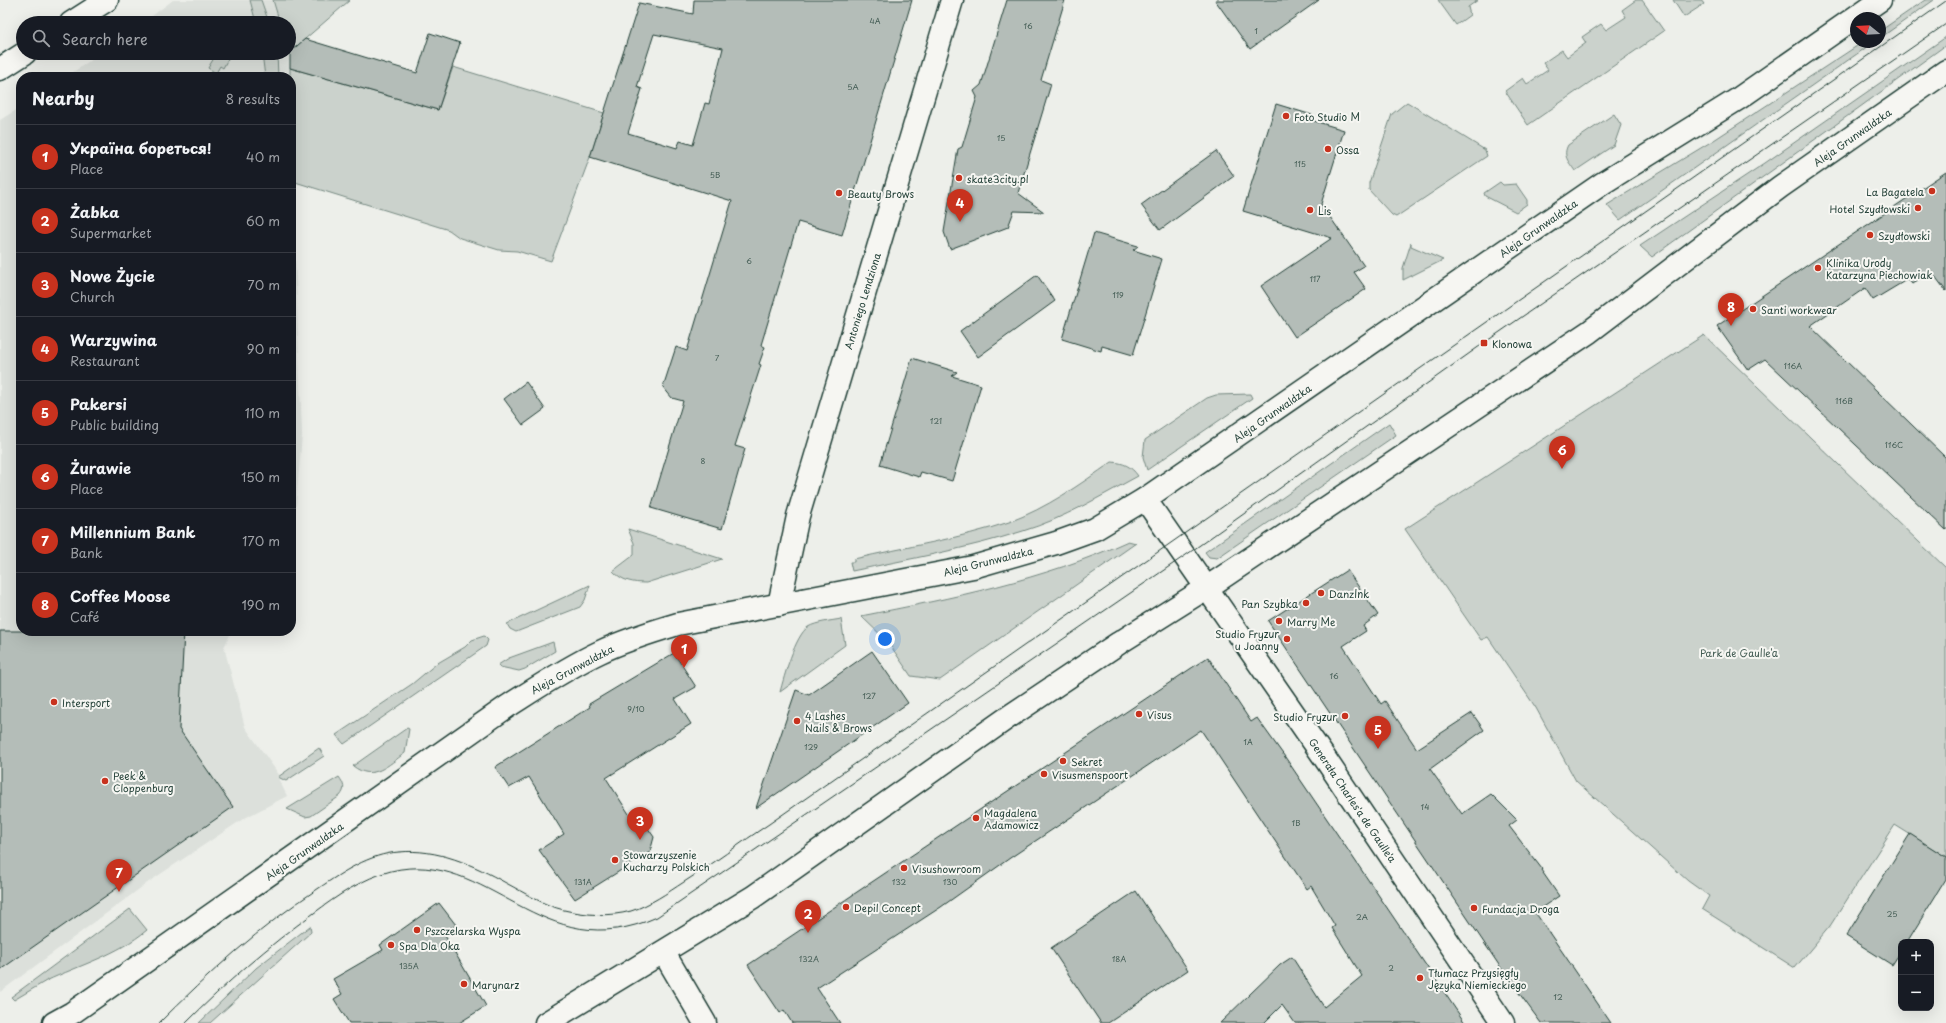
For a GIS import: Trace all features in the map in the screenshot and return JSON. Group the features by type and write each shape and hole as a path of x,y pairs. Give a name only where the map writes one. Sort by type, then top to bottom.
{"main road":[{"path":"82,16 107,0"},
{"name":"Antoniego Lendziona","path":"779,605 798,516 952,0"},
{"name":"Aleja Grunwaldzka","path":"63,1020 508,706 552,678 600,652 634,638 678,624 973,567 1056,543 1095,529 1145,499 1603,182 1738,99 1880,0"},
{"path":"0,69 16,59"},
{"name":"Aleja Grunwaldzka","path":"546,1023 664,953 753,897 1010,716 1119,643 1208,587 1589,332 1780,187 1946,71"},
{"name":"Generała Charles'a de Gaulle'a","path":"1145,499 1208,587 1503,1023"},
{"path":"664,953 706,1023"}],"shaded area":[{"path":"173,0 273,0 278,16 152,16"},
{"path":"91,60 289,60 290,72 73,72"},
{"path":"16,110 16,636 230,636 224,647 245,727 280,776 278,778 287,796 243,819 150,881 0,992 0,120"},
{"path":"296,277 302,435 296,506"}],"green space":[{"path":"250,0 261,0 267,16 254,16"},
{"path":"273,0 350,0 296,47 296,16 278,16"},
{"path":"1438,0 1478,0 1468,7 1470,15 1456,25"},
{"path":"1636,0 1642,0 1664,31 1528,125 1505,91 1523,78 1527,84 1548,70 1543,63 1562,50 1567,57 1586,43 1582,37 1601,24 1606,30 1626,17 1622,10"},
{"path":"1673,0 1701,0 1704,4 1684,17"},
{"path":"1925,0 1934,0 1886,34 1886,27"},
{"path":"1946,37 1946,45 1652,257 1640,246 1765,163"},
{"path":"1854,48 1865,48 1620,220 1607,205 1714,140"},
{"path":"213,60 227,60 223,68 220,66 217,72 208,68"},
{"path":"263,60 277,60 278,72 264,72"},
{"path":"453,67 604,113 590,157 551,261 517,251 499,250 460,238 449,230 296,182 296,72 290,72 290,68 438,110"},
{"path":"1407,102 1485,150 1487,156 1396,217 1392,215 1369,190 1369,183 1392,114"},
{"path":"1614,114 1621,125 1614,145 1575,171 1566,156 1566,149 1568,145"},
{"path":"1500,182 1503,185 1516,184 1527,200 1527,204 1516,212 1485,196 1484,193"},
{"path":"1411,243 1411,246 1443,260 1403,280 1403,268"},
{"name":"Park de Gaulle'a","path":"1704,335 1946,568 1946,857 1895,825 1830,926 1795,968 1702,909 1709,896 1688,881 1576,781 1536,708 1488,637 1481,640 1405,529"},
{"path":"1250,394 1252,398 1147,470 1143,457 1145,440 1207,398 1216,395"},
{"path":"1389,423 1396,435 1217,558 1209,557 1205,552"},
{"path":"1112,462 1127,466 1138,476 1053,520 1023,531 981,543 852,571 850,562 854,562 854,559 971,533 1009,522 1050,503"},
{"path":"628,529 722,559 646,583 628,581 613,571 634,555 634,543"},
{"path":"1128,541 1136,543 940,680 911,676 888,642 861,616 963,595 1030,577 1096,555"},
{"path":"590,585 585,600 580,607 516,632 510,629 507,624"},
{"path":"841,619 845,645 780,692 794,648 803,632 808,627 816,624"},
{"path":"484,636 488,640 486,646 344,744 336,735 412,684 436,664 465,647 472,640"},
{"path":"553,642 555,651 525,669 519,671 500,667 498,665 509,658"},
{"path":"407,728 409,729 405,753 386,767 374,772 367,772 360,771 353,766"},
{"path":"319,748 324,756 286,781 278,777"},
{"path":"339,777 344,786 340,796 311,816 305,817 287,809"},
{"path":"130,909 147,930 135,939 111,953 46,981 14,1000 11,997"},
{"path":"310,926 311,932 210,1023 199,1023 256,968"}],"building":[{"path":"694,0 912,0 842,235 798,222 761,345 765,347 759,364 761,365 735,446 745,449 722,529 651,508 683,401 672,398 663,387 676,347 687,351 732,201 590,157 639,3 693,14","holes":["654,34 723,48 709,104 705,103 693,145 680,141 677,148 628,133 642,89 637,87"]},
{"path":"1007,0 1065,0 1041,80 1051,84 1018,193 1044,212 1014,211 1008,227 950,249 944,232 958,149 962,147 977,97 974,91 981,85"},
{"path":"1215,0 1319,0 1250,49"},
{"path":"430,33 460,43 438,110 290,68 290,60 296,60 296,47 305,39 417,73"},
{"path":"1276,104 1312,115 1311,120 1344,130 1321,204 1364,266 1354,272 1366,289 1295,337 1261,286 1332,238 1243,211"},
{"path":"1216,151 1234,176 1160,230 1141,205"},
{"path":"1946,172 1946,291 1931,271 1912,284 1908,279 1873,300 1865,288 1810,326 1946,458 1946,530 1765,359 1748,370 1717,326"},
{"path":"1094,233 1138,246 1133,250 1162,259 1133,355 1102,346 1101,351 1062,339"},
{"path":"1037,275 1055,301 978,357 960,331"},
{"path":"912,358 957,372 952,376 981,385 952,481 921,472 919,477 880,465"},
{"path":"526,382 545,409 523,425 504,399"},
{"path":"1347,570 1378,615 1363,626 1366,631 1343,646 1381,704 1385,701 1417,749 1472,713 1484,730 1430,769 1462,814 1491,794 1517,820 1509,826 1542,869 1541,870 1559,896 1535,912 1611,1023 1541,1023 1505,974 1268,621"},
{"path":"0,631 16,631 16,636 184,636 179,729 233,807 0,970"},
{"path":"872,651 908,703 756,808 796,690 809,695"},
{"path":"674,653 696,687 675,699 691,724 606,778 636,825 643,821 654,837 650,852 575,899 539,850 564,834 529,777 509,788 495,767 590,707 589,704"},
{"path":"1208,657 1251,722 1257,718 1285,757 1465,1023 1295,1023 1282,1005 1264,1023 1220,1023 1280,965 1292,957 1324,1007 1362,976 1332,928 1335,926 1311,886 1307,889 1201,730 1010,858 941,907 817,988 840,1023 792,1023 784,1010 780,1013 748,965"},
{"path":"1910,834 1946,857 1946,879 1909,939 1898,939 1898,956 1892,965 1846,936"},
{"path":"1136,891 1188,970 1108,1023 1101,1023 1051,948"},
{"path":"439,903 456,925 444,934 486,1006 459,1023 349,1023 334,999 342,994 333,979 383,950 380,945"}],"tram line":[{"path":"159,1023 236,951 297,903 347,870 367,860 388,853 413,851 441,855 455,859 494,876 549,905 580,913 598,915 623,913 631,911 658,898 769,824 1946,1"},
{"path":"186,1023 248,965 280,938 351,888 370,878 391,871 426,868 458,875 548,919 580,928 616,929 657,917 1186,555 1484,343 1946,24"}],"place":[{"name":"Foto Studio M","path":"1286,116"},
{"name":"Ossa","path":"1328,149"},
{"name":"skate3city.pl","path":"959,178"},
{"name":"La Bagatela","path":"1932,191"},
{"name":"Beauty Brows","path":"839,193"},
{"name":"Hotel Szydłowski","path":"1918,208"},
{"name":"Lis","path":"1310,210"},
{"name":"Warzywina","path":"960,222"},
{"name":"Szydłowski","path":"1870,235"},
{"name":"Klinika Urody Katarzyna Piechowiak","path":"1818,268"},
{"name":"Santi workwear","path":"1753,309"},
{"name":"Coffee Moose","path":"1731,326"},
{"name":"Klonowa","path":"1484,343"},
{"name":"Żurawie","path":"1562,469"},
{"name":"DanzInk","path":"1321,593"},
{"name":"Pan Szybka","path":"1306,603"},
{"name":"Marry Me","path":"1279,621"},
{"name":"Studio Fryzur u Joanny","path":"1287,639"},
{"name":"Україна бореться!","path":"684,668"},
{"name":"Intersport","path":"54,702"},
{"name":"Visus","path":"1139,714"},
{"name":"Studio Fryzur","path":"1345,716"},
{"name":"4 Lashes Nails & Brows","path":"797,721"},
{"name":"Pakersi","path":"1378,749"},
{"name":"Sekret","path":"1063,761"},
{"name":"Visusmenspoort","path":"1044,774"},
{"name":"Peek & Cloppenburg","path":"105,781"},
{"name":"Magdalena Adamowicz","path":"976,818"},
{"name":"Nowe Życie","path":"640,840"},
{"name":"Stowarzyszenie Kucharzy Polskich","path":"615,860"},
{"name":"Visushowroom","path":"904,868"},
{"name":"Millennium Bank","path":"119,892"},
{"name":"Depil Concept","path":"846,907"},
{"name":"Fundacja Droga","path":"1474,908"},
{"name":"Pszczelarska Wyspa","path":"417,930"},
{"name":"Żabka","path":"808,933"},
{"name":"Spa Dla Oka","path":"391,945"},
{"name":"Tłumacz Przysięgły Języka Niemieckiego","path":"1420,978"},
{"name":"Marynarz","path":"464,984"}]}
